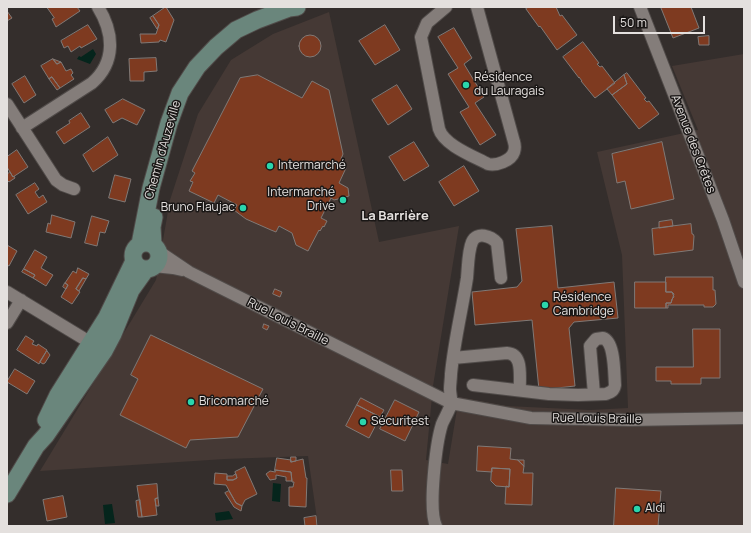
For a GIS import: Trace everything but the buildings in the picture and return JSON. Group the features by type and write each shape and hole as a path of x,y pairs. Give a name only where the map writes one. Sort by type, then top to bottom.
{"street":[{"path":"22,128 92,83 103,71 109,56 110,36 105,19 98,7"},
{"name":"Chemin d'Auzeville","path":"148,256 143,225 151,188 167,130 180,93 197,67 216,47 236,30 289,8 298,7"},
{"path":"446,7 427,23 421,37 438,129 441,136 448,143 488,164 494,164 506,160 512,156 514,152 514,142 477,7"},
{"name":"Avenue des Crêtes","path":"640,7 723,220 744,282"},
{"name":"Chemin d'Auzeville","path":"148,256 155,210 182,116 191,94 203,73 216,58 257,20"},
{"path":"7,104 56,180 62,185 74,189"},
{"path":"436,526 434,522 433,494 437,449 443,423 451,403 450,389 453,358 471,243 475,238 490,236 497,243 501,278"},
{"path":"7,494 36,446 58,395 97,347 107,317 148,256"},
{"name":"Rue Louis Braille","path":"148,256 189,272 451,403 531,418 629,420 744,418"},
{"path":"7,292 97,347"},
{"path":"7,323 21,300"},
{"path":"453,358 507,353 513,354 517,357 518,361 520,390"},
{"path":"473,385 549,394 594,394"}],"shaded area":[{"path":"329,12 379,242 459,226 433,386 426,460 448,464 459,397 507,406 590,410 628,408 622,255 597,152 698,130 672,66 744,54 744,526 318,526 308,456 225,459 40,471 156,280 170,200 198,114 231,60 273,34"},
{"path":"93,49 96,54 90,64 77,59 79,56 81,57"},
{"path":"273,483 281,484 280,502 272,501"},
{"path":"112,504 115,523 105,524 103,505"},
{"path":"229,511 233,519 216,521 215,513"}],"place":[{"name":"Résidence du Lauragais","path":"466,85"},
{"name":"Intermarché","path":"270,166"},
{"name":"Intermarché Drive","path":"343,200"},
{"name":"Bruno Flaujac","path":"243,208"},
{"name":"Résidence Cambridge","path":"545,305"},
{"name":"Bricomarché","path":"191,402"},
{"name":"Sécuritest","path":"363,422"},
{"name":"Aldi","path":"637,509"}],"district":[{"name":"La Barrière","path":"395,216"}]}
